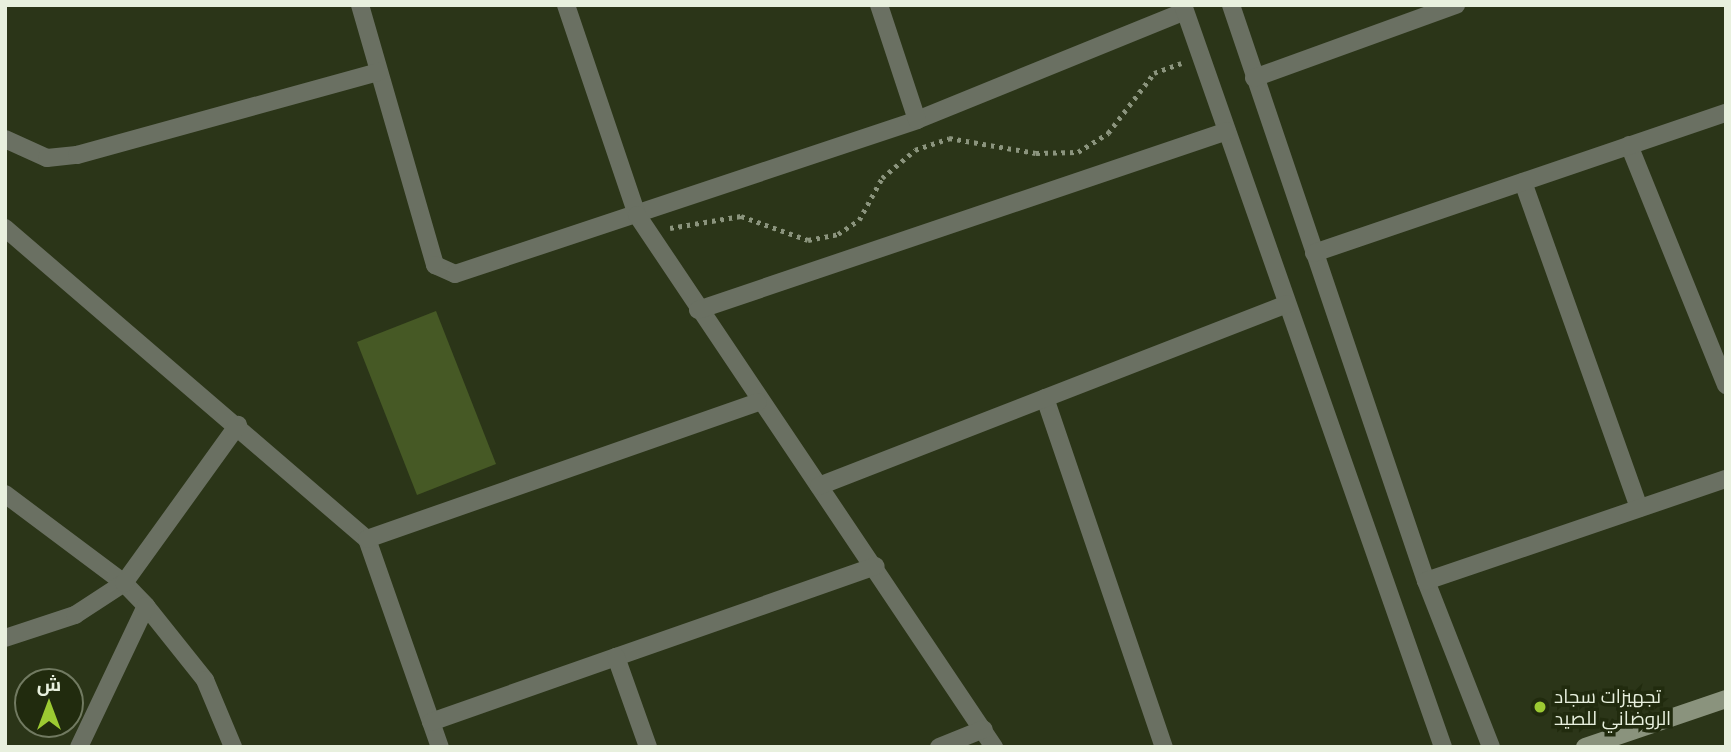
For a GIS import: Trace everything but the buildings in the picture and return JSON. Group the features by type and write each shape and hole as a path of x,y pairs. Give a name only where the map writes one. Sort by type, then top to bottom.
{"street":[{"path":"360,5 435,265 445,272 637,215 918,120 1184,8 1443,747"},
{"path":"566,5 637,215 758,402 876,566 994,747"},
{"path":"880,5 918,120"},
{"path":"1231,5 1426,581 1491,747"},
{"path":"1254,78 1456,5"},
{"path":"5,139 47,158 77,155 379,72"},
{"path":"1314,253 1726,113"},
{"path":"698,310 1227,131"},
{"path":"1629,145 1726,385"},
{"path":"1523,181 1639,508"},
{"path":"5,228 238,425 367,539 440,747"},
{"path":"819,486 1287,304"},
{"path":"1045,398 1164,747"},
{"path":"367,539 758,402"},
{"path":"5,638 75,615 124,583 238,425"},
{"path":"1426,581 1726,478"},
{"path":"5,494 124,583 146,607 205,680 233,747"},
{"path":"431,722 876,566"},
{"path":"79,747 146,607"},
{"path":"617,657 648,747"},
{"path":"1585,747 1726,699"},
{"path":"939,747 984,729"}],"path":[{"path":"650,235 690,221 741,216 808,240 838,234 859,220 882,178 915,150 948,138 1036,153 1078,152 1108,133 1154,74 1200,55"}],"green space":[{"path":"436,311 496,464 417,495 357,342"}],"place":[{"name":"تجهيزات سجاد الروضاني للصيد","path":"1540,707"}]}
